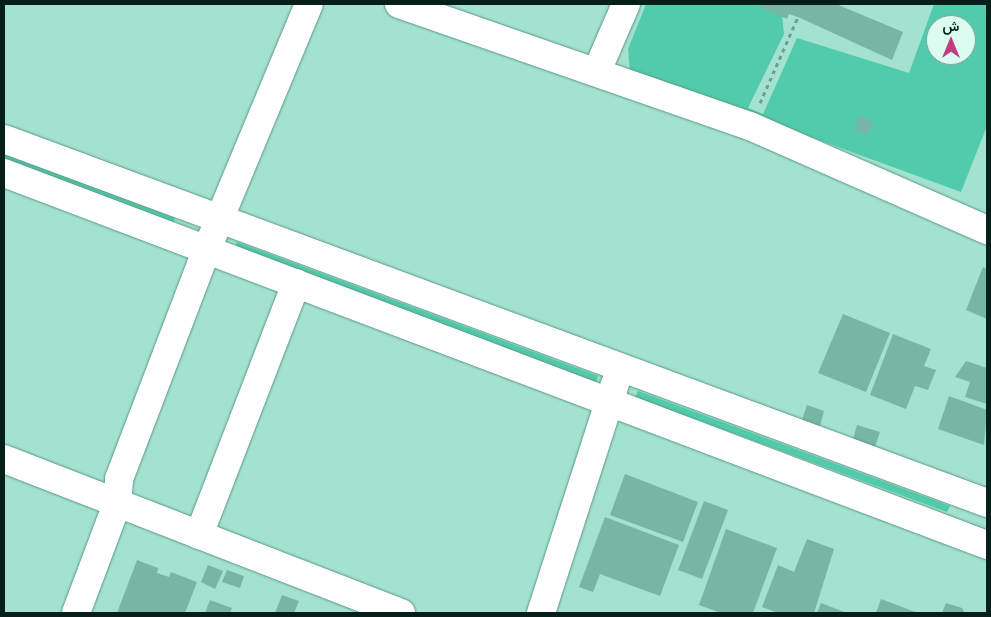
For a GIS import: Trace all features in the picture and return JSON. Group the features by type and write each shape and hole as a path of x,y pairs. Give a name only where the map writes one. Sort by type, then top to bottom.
{"street":[{"path":"76,613 117,504 119,479 207,249 310,4"},
{"path":"400,4 597,71 750,126 987,230"},
{"path":"597,71 626,4"},
{"path":"4,139 620,369 985,497 977,541 609,400 4,173"},
{"path":"199,535 296,283"},
{"path":"541,613 620,369"},
{"path":"4,459 401,613"}],"path":[{"path":"750,126 798,17"}],"green space":[{"path":"646,4 781,4 784,34 748,108 763,114 797,38 909,73 926,26 926,65 976,65 976,15 930,15 934,4 987,4 987,126 961,192 630,71 628,49"},
{"path":"4,153 175,218 173,224 4,160"},
{"path":"237,242 598,376 596,383 234,249"},
{"path":"638,391 950,506 947,512 635,397"}],"building":[{"path":"762,4 836,4 903,32 892,60 798,17 789,14 787,19 761,8"},
{"path":"859,116 873,121 868,135 854,130"},
{"path":"983,267 987,269 987,319 966,310"},
{"path":"843,314 890,333 866,392 818,373"},
{"path":"893,334 931,349 924,366 936,370 928,390 915,386 906,409 870,395"},
{"path":"966,361 987,368 987,404 965,397 970,382 955,377"},
{"path":"949,396 987,410 984,445 938,429"},
{"path":"807,405 824,411 820,426 802,420"},
{"path":"857,425 880,432 874,450 852,443"},
{"path":"625,474 698,502 683,542 610,515"},
{"path":"704,501 728,510 702,579 678,570"},
{"path":"605,517 679,545 660,596 600,574 593,592 579,587"},
{"path":"726,529 777,548 753,613 721,613 699,605"},
{"path":"807,539 834,549 814,613 778,613 762,607 778,565 794,572"},
{"path":"137,560 158,568 157,573 169,577 171,572 197,582 185,613 117,613"},
{"path":"208,565 223,571 215,589 201,582"},
{"path":"227,570 244,576 240,588 222,582"},
{"path":"282,595 299,601 294,613 275,613"},
{"path":"881,599 918,613 876,613"},
{"path":"210,600 232,608 230,613 205,613"},
{"path":"821,603 847,613 817,613"},
{"path":"946,603 962,608 965,613 942,613"}]}
